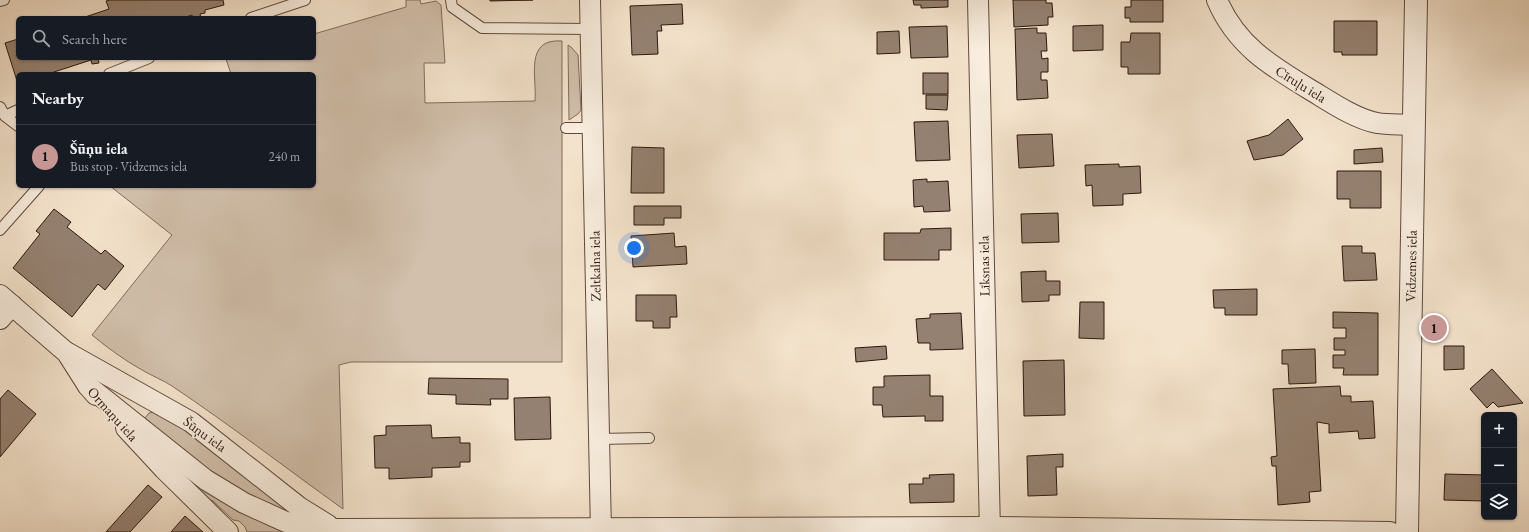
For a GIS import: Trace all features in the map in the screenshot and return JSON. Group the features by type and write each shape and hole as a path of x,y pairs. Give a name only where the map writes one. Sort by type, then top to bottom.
{"street":[{"name":"Zeltkalna iela","path":"590,0 600,531"},
{"name":"Līksnas iela","path":"978,0 990,530"},
{"name":"Cīruļu iela","path":"1217,0 1223,13 1237,34 1267,63 1343,110 1376,123 1413,125"},
{"name":"Vidzemes iela","path":"1407,532 1416,0"},
{"name":"Ormaņu iela","path":"4,307 67,352 88,386 164,469 228,532"},
{"name":"Šūņu iela","path":"67,352 191,422 299,507 334,529"},
{"path":"88,386 206,480 244,503 286,522 334,529 427,531 990,530 1390,532"}],"lane":[{"path":"0,1 4,0"},
{"path":"257,16 305,0"},
{"path":"451,0 452,7 482,28 590,29"},
{"path":"114,72 144,60"},
{"path":"2,111 16,110"},
{"path":"2,111 16,124"},
{"path":"566,128 592,128"},
{"path":"0,230 37,188"},
{"path":"598,439 649,438"}],"shaded area":[{"path":"406,0 420,0 421,4 436,1 441,5 445,63 424,63 425,103 535,101 534,71 537,52 542,46 550,42 562,41 562,362 351,362 339,365 343,509 194,401 169,384 129,362 92,335 172,235 113,188 316,188 316,72 230,72 226,60 316,60 316,33 406,7"},
{"path":"568,45 578,55 581,110 569,120"},
{"path":"158,411 197,436 292,511 289,515 247,496 204,469 145,418 149,413"},
{"path":"156,450 292,532 247,532 245,527 239,521 233,520 212,500 208,504"}],"building":[{"path":"223,0 224,5 205,10 205,13 200,14 200,16 88,16 109,9 106,1"},
{"path":"490,0 533,0 490,1"},
{"path":"913,0 948,0 948,7 921,8 921,5 914,5"},
{"path":"1013,0 1046,0 1046,3 1052,3 1053,17 1048,17 1048,25 1014,27"},
{"path":"1131,0 1163,0 1163,22 1130,22 1130,18 1125,18 1125,7 1131,7"},
{"path":"682,4 683,24 661,25 662,31 657,31 658,54 632,55 630,6"},
{"path":"1334,21 1377,21 1377,55 1342,55 1342,52 1334,52"},
{"path":"1103,25 1103,50 1073,51 1073,26"},
{"path":"947,26 948,57 911,58 909,27"},
{"path":"1037,28 1037,33 1046,33 1047,51 1041,51 1042,59 1048,58 1048,72 1041,72 1041,80 1047,80 1048,98 1017,100 1015,29"},
{"path":"899,31 900,53 877,54 877,32"},
{"path":"1131,33 1160,33 1160,74 1128,74 1128,67 1121,67 1121,42 1130,42"},
{"path":"16,40 16,60 91,60 54,72 16,72 16,78 5,43"},
{"path":"91,60 98,60 99,63 92,64"},
{"path":"923,73 948,73 948,94 923,94"},
{"path":"926,95 948,95 947,110 926,109"},
{"path":"1288,119 1303,139 1283,155 1254,160 1247,141 1269,135"},
{"path":"948,121 950,160 916,161 914,122"},
{"path":"1052,134 1054,166 1019,168 1017,135"},
{"path":"632,147 664,148 664,193 631,193"},
{"path":"1382,148 1383,162 1354,164 1354,150"},
{"path":"1119,164 1119,167 1140,166 1141,193 1123,194 1123,205 1093,206 1092,185 1086,186 1085,165"},
{"path":"1337,171 1381,171 1381,208 1350,208 1350,199 1337,199"},
{"path":"927,179 927,182 948,181 950,211 924,212 923,206 914,207 913,180"},
{"path":"634,206 681,206 681,218 664,218 664,225 634,225"},
{"path":"54,209 71,222 67,227 101,254 105,250 124,266 105,290 98,284 72,317 13,268 40,234 36,231"},
{"path":"1058,213 1059,242 1022,243 1021,214"},
{"path":"951,228 951,250 939,250 939,260 884,260 884,233 920,233 921,229"},
{"path":"674,233 675,247 686,246 687,264 633,267 631,236"},
{"path":"1342,246 1362,246 1362,253 1375,253 1377,280 1344,281"},
{"path":"1046,271 1046,281 1060,281 1060,295 1049,295 1049,301 1022,302 1021,272"},
{"path":"1257,289 1257,315 1225,315 1225,308 1214,308 1213,290"},
{"path":"636,295 676,295 677,317 670,317 670,328 653,328 653,321 636,321"},
{"path":"1080,302 1104,302 1104,339 1079,338"},
{"path":"1333,312 1378,313 1378,375 1343,375 1344,368 1333,368 1333,355 1345,355 1345,350 1334,350 1334,338 1346,338 1346,328 1333,328"},
{"path":"961,313 963,349 930,350 930,343 918,343 916,319 930,318 930,314"},
{"path":"886,346 887,359 856,362 855,348"},
{"path":"1444,346 1464,346 1464,369 1444,370"},
{"path":"1315,349 1316,383 1289,384 1288,364 1282,364 1282,350"},
{"path":"1064,360 1065,415 1024,416 1023,361"},
{"path":"1492,369 1523,403 1498,407 1493,402 1487,408 1470,389"},
{"path":"930,375 930,396 943,396 943,421 925,421 925,416 883,417 882,405 873,405 873,387 884,387 884,376"},
{"path":"429,378 508,379 508,399 490,399 491,405 456,404 456,395 428,394"},
{"path":"1340,386 1341,396 1351,396 1351,402 1373,401 1375,438 1359,439 1358,431 1329,433 1329,424 1317,422 1321,491 1309,492 1310,502 1278,505 1276,466 1272,466 1271,457 1277,456 1273,389"},
{"path":"8,390 36,414 0,457 0,399"},
{"path":"550,397 551,439 515,440 514,398"},
{"path":"431,425 432,438 460,437 460,443 470,443 470,462 460,462 460,467 432,468 432,477 389,479 389,468 375,468 374,436 386,435 386,426"},
{"path":"1063,454 1063,467 1056,467 1057,495 1028,496 1027,456"},
{"path":"954,474 954,502 910,503 909,484 923,484 923,478 930,478 929,475"},
{"path":"1445,474 1481,475 1481,501 1444,500"},
{"path":"148,485 162,497 130,532 106,532"},
{"path":"185,516 203,532 171,532"}],"place":[{"name":"Šūņu iela","path":"1434,328"}]}
